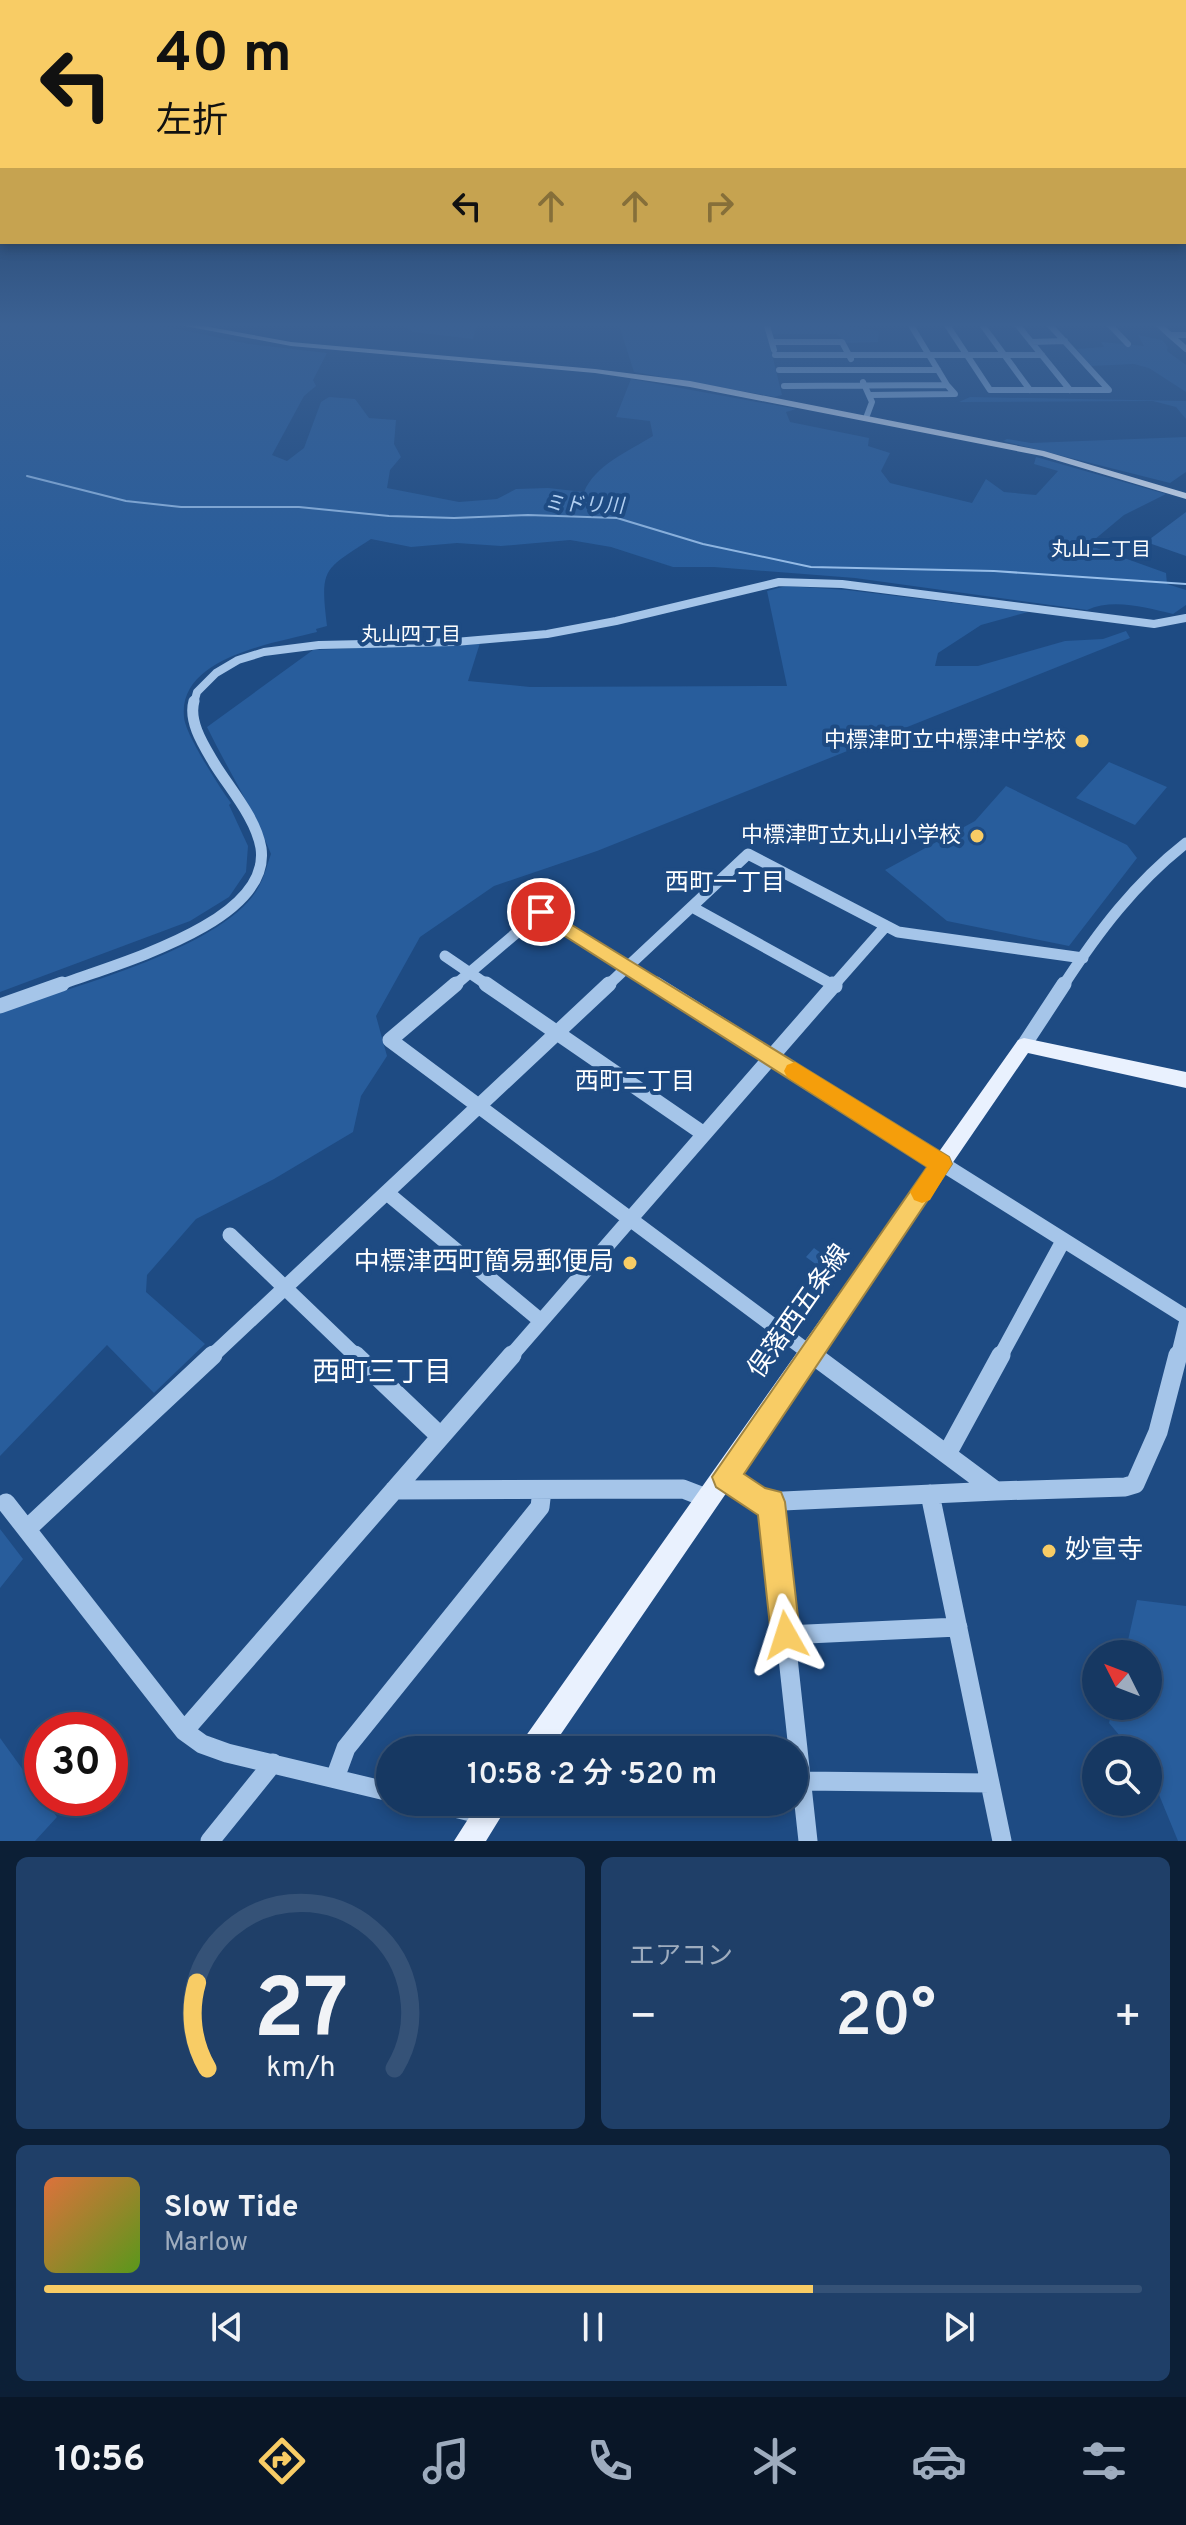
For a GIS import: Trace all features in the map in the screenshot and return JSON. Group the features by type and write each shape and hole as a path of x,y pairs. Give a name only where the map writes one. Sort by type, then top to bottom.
{"main road":[{"path":"814,408 1056,457 1186,496"},
{"path":"1024,1045 1186,1080"},
{"name":"俣落西五条線","path":"543,1736 1024,1045"},
{"path":"469,1841 487,1816"}],"street":[{"path":"866,418 870,408"},
{"path":"0,1006 181,940 214,922 254,881 262,856 253,830 243,808 215,765 195,725 191,707 193,698 209,680 250,657 298,647 459,641 551,633 779,582 854,586 1167,624 1186,618"},
{"path":"1024,1045 1129,894 1166,857 1186,843"},
{"path":"27,1529 748,854 898,932 1083,958"},
{"path":"692,907 835,986"},
{"path":"996,1491 390,1040 541,912 1186,1317"},
{"path":"184,1731 885,927"},
{"path":"445,956 704,1134"},
{"path":"387,1193 541,1321"},
{"path":"230,1235 440,1436"},
{"path":"947,1454 1063,1241"},
{"path":"725,1477 761,1502 1125,1487 1135,1484 1158,1432 1186,1324"},
{"path":"394,1490 683,1489 710,1499"},
{"path":"335,1778 346,1748 540,1507 542,1490"},
{"path":"930,1494 1002,1841"},
{"path":"771,1502 797,1736"},
{"path":"6,1503 184,1731 202,1744 227,1753 376,1788"},
{"path":"786,1635 958,1627"},
{"path":"210,1841 273,1763"},
{"path":"808,1781 990,1783"},
{"path":"806,1816 808,1841"}],"shaded area":[{"path":"0,408 298,408 272,455 287,461 304,448 319,408 362,408 369,418 396,420 394,444 401,457 390,470 387,488 459,502 497,499 516,489 548,488 584,492 604,466 653,436 650,421 616,417 620,408 796,409 786,412 790,422 869,438 868,446 890,453 881,471 890,483 972,503 986,479 1004,492 1036,495 1058,471 1034,464 1036,457 1166,494 1124,515 1088,545 1166,573 1167,584 1186,590 1186,605 1173,614 1119,604 1087,610 855,578 714,567 673,567 611,547 570,540 501,546 457,543 411,547 371,539 328,572 324,592 327,626 316,629 317,632 232,656 196,680 186,697 184,717 190,736 231,803 229,805 248,846 246,872 229,897 190,921 0,992"},
{"path":"1177,408 1186,408 1186,419"},
{"path":"1186,437 1186,472 1170,483 1003,441 1031,443"},
{"path":"786,586 847,590 1028,612 981,625 938,653 935,666 978,666 1065,641 1103,639 1126,631 1130,638 597,851 494,886 420,937 376,1016 387,1056 361,1096 353,1132 274,1179 196,1219 147,1275 146,1292 205,1344 154,1393 107,1345 0,1456 0,1010 101,979 179,948 240,909 258,888 271,854 207,727 313,650 480,643 468,681 530,687 787,686 767,591"},
{"path":"1109,762 1167,787 1135,825 1076,798"},
{"path":"1006,786 1127,845 1137,858 1069,946 947,921 885,870 975,821"},
{"path":"0,1529 23,1559 0,1588"},
{"path":"1137,1600 1186,1606 1186,1841 1178,1841 1162,1802 1162,1736 1120,1736 1109,1723 1110,1720 1162,1720 1162,1640 1128,1640"},
{"path":"0,1738 24,1771 24,1816 57,1817 35,1841 0,1841"}],"building":[{"path":"1186,512 1186,556 1146,542"},
{"path":"814,1248 840,1267 833,1277 806,1257"}],"waterway":[{"name":"ミドリ川","path":"27,476 126,501 181,507 299,507 389,516 454,518 528,515 617,518 703,544 811,567 994,571 1186,584"}],"slow traffic":[{"path":"795,1071 941,1164 922,1192"}],"place":[{"name":"中標津町立中標津中学校","path":"1082,741"},
{"name":"中標津町立丸山小学校","path":"977,836"},
{"name":"中標津西町簡易郵便局","path":"630,1263"},
{"name":"妙宣寺","path":"1049,1551"}],"district":[{"name":"丸山二丁目","path":"1101,551"},
{"name":"丸山四丁目","path":"411,636"},
{"name":"西町一丁目","path":"725,884"},
{"name":"西町二丁目","path":"635,1083"},
{"name":"西町三丁目","path":"382,1374"}],"route":[{"path":"541,912 941,1164 725,1477 761,1502 771,1502 786,1635"}]}
